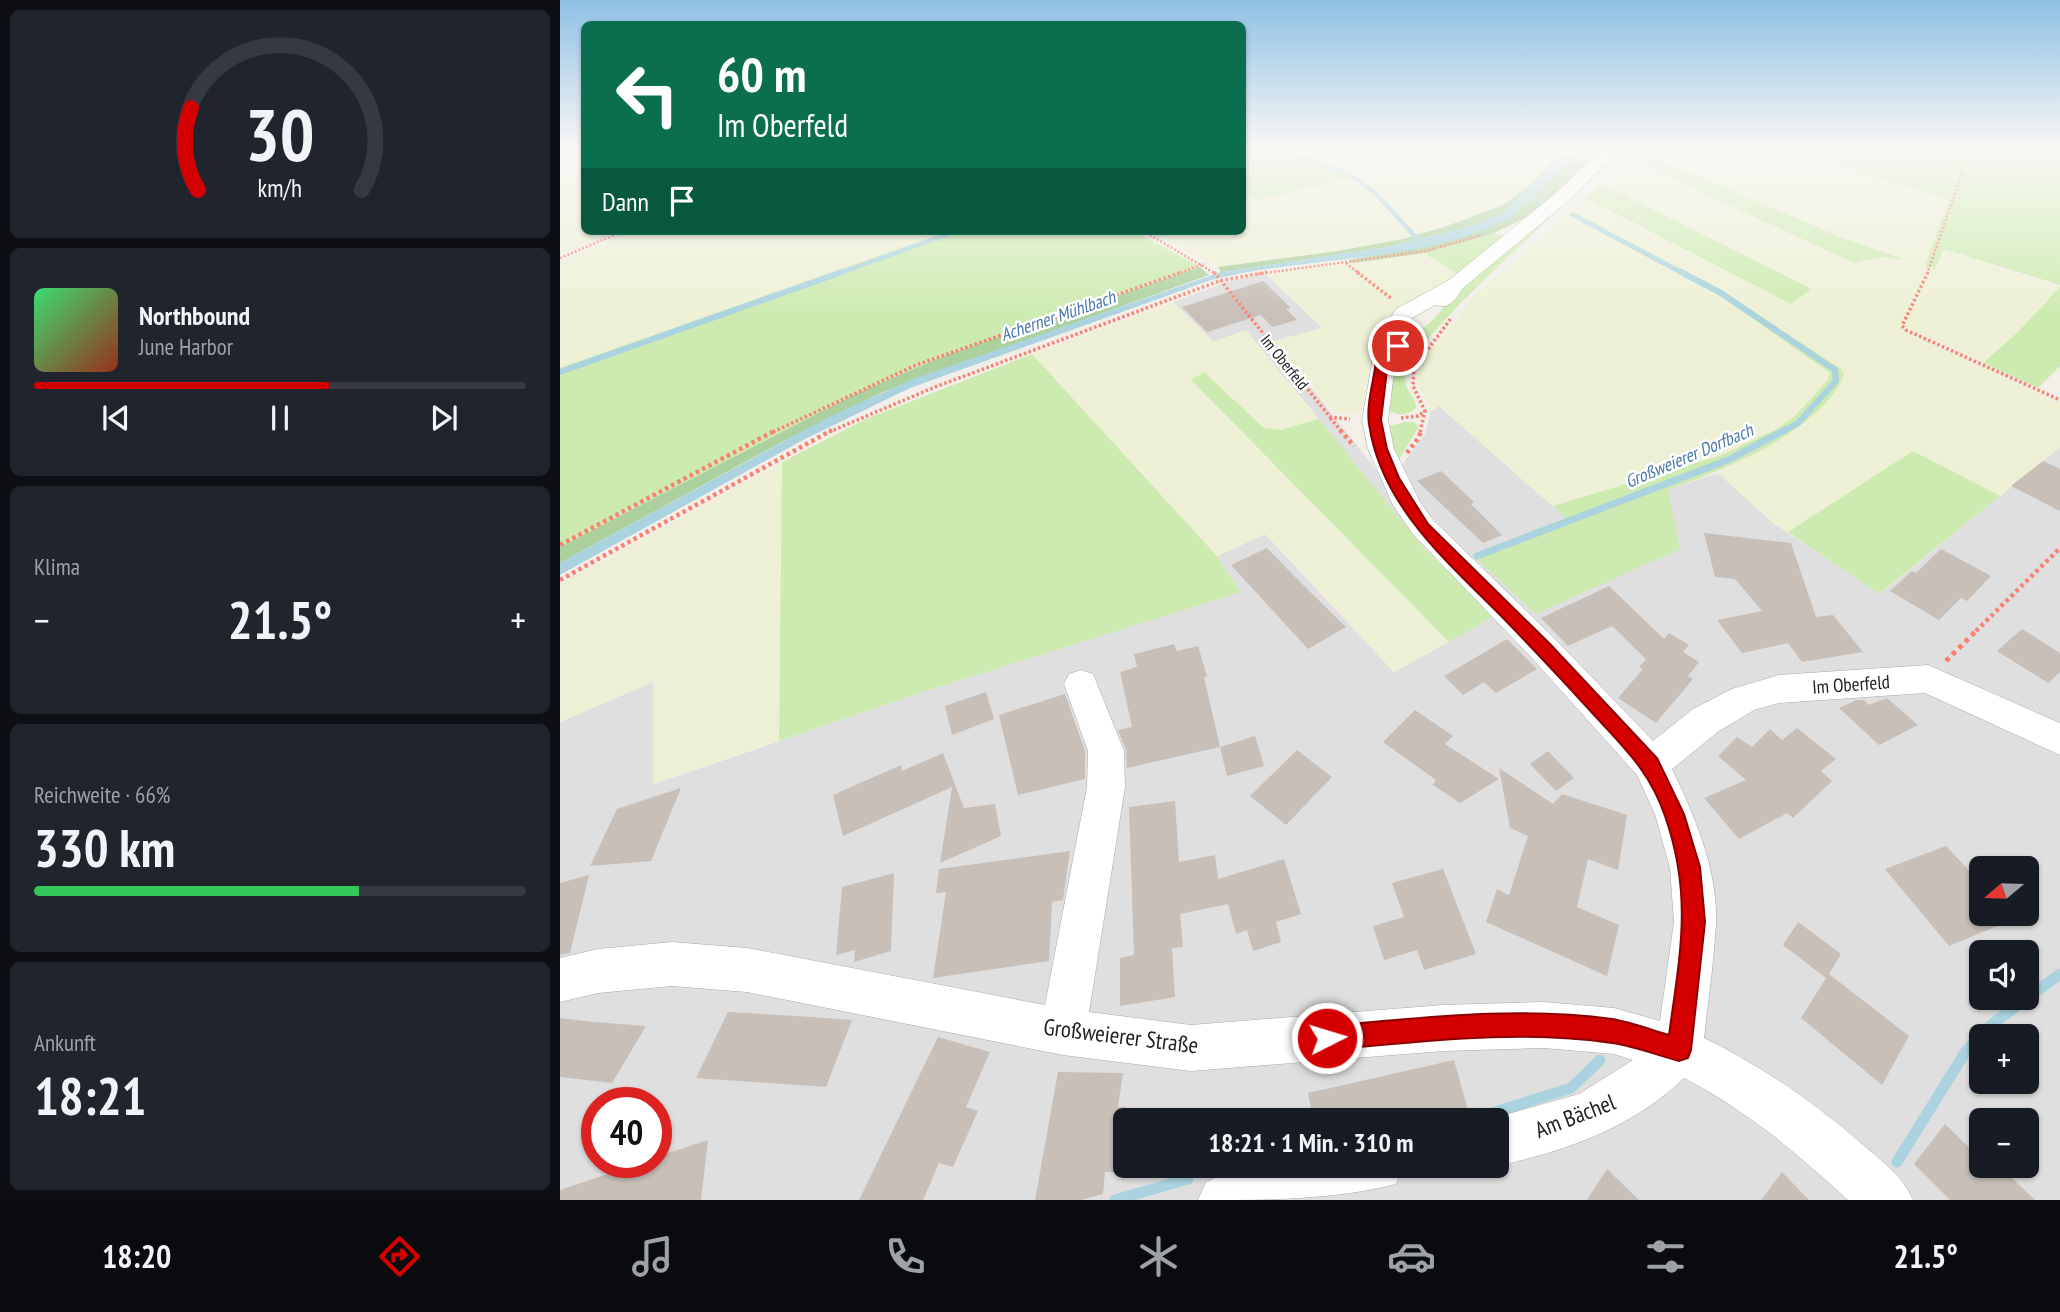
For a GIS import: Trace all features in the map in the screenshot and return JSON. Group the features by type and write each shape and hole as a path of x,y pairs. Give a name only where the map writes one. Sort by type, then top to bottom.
{"street":[{"path":"1382,361 1430,318 1456,285 1554,204"},
{"path":"1456,285 1408,310 1387,340 1375,420 1381,449 1392,478 1423,527 1544,649 1651,764 1674,814 1690,867 1695,922 1679,1050"},
{"name":"Im Oberfeld","path":"1651,764 1706,720 1744,699 1779,689 1928,679 2060,740"},
{"path":"1063,1032 1106,788 1106,751 1081,684"},
{"name":"Großweierer Straße","path":"560,980 598,971 672,964 747,970 1063,1032 1191,1048 1444,1028 1544,1025 1614,1031 1679,1050 1734,1078 1801,1124 1887,1200"},
{"name":"Am Bächel","path":"1509,1139 1550,1130 1615,1104 1656,1074 1679,1050"},
{"path":"1224,1200 1324,1178"}],"path":[{"path":"1952,204 1931,265 1902,326 2060,400"},
{"path":"560,580 834,429 935,387 1219,281 1272,271 1426,251 1491,232 1517,234"},
{"path":"560,258 615,235"},
{"path":"1151,235 1205,264"},
{"path":"1345,263 1408,310"},
{"path":"560,545 808,413 916,365 1205,264"},
{"name":"Im Oberfeld","path":"1205,264 1213,270 1219,281 1330,417 1375,420 1418,416 1424,411"},
{"path":"1392,478 1419,437 1424,411 1413,386 1414,368 1455,313"},
{"path":"1928,679 2060,548"}],"shaded area":[{"path":"1266,274 1323,328 1274,341 1378,472 1401,466 1425,434 1431,411 1439,406 1566,518 1718,473 1772,522 1880,594 2060,447 2060,1200 560,1200 560,722 653,681 654,784 929,690 1241,591 1217,556 1265,534 1394,672 1494,616 1173,302 1226,282"}],"green space":[{"path":"560,204 581,204 581,235 610,235 560,256"},
{"path":"1246,204 1504,204 1403,239 1338,251 1218,267 1157,235 1246,235"},
{"path":"1512,204 1502,214 1470,227 1383,248 1221,272 1218,267 1338,251 1403,239"},
{"path":"1524,204 1546,204 1539,211 1492,234 1424,253 1353,263 1349,260 1452,240 1510,218"},
{"path":"1558,204 1565,204 1466,298 1435,331 1414,359 1405,379 1416,408 1401,414 1385,408 1387,375 1405,345 1435,318 1459,288"},
{"path":"1580,204 1598,204 1791,304 1812,289 1642,204 1724,204 1854,263 1880,257 1901,259 1840,237 1763,204 1948,204 1926,265 1943,249 2060,287 2018,332 1983,363 1909,329 1907,332 2060,403 2060,447 2000,496 1913,451 1788,532 1772,522 1718,473 1803,426 1841,369 1719,289 1572,211"},
{"path":"1598,204 1642,204 1812,289 1791,304"},
{"path":"1726,204 1763,204 1840,237 1905,260 1880,257 1854,263"},
{"path":"1947,204 2060,204 2060,285 1944,249 1935,269 1925,266"},
{"path":"1572,211 1719,289 1841,369 1844,375 1831,396 1814,415 1792,432 1742,460 1668,490 1680,549 1536,614 1472,555 1565,518 1553,506 1722,455 1777,429 1795,416 1828,380 1830,373 1719,295 1568,215"},
{"path":"1568,215 1719,295 1824,366 1830,372 1828,380 1795,416 1777,429 1722,455 1553,506 1439,406 1431,411 1418,384 1418,374 1427,355 1477,294"},
{"path":"1492,234 1506,236 1459,275 1424,253"},
{"path":"621,235 938,235 560,368 560,261"},
{"path":"938,235 1141,235 1200,267 944,356 855,394 560,547 560,368"},
{"path":"1424,253 1459,275 1382,337 1369,372 1362,408 1354,413 1343,414 1328,406 1274,341 1322,328 1266,274"},
{"path":"1200,267 1209,275 883,392 782,442 560,563 560,547 855,394 944,356"},
{"path":"2060,287 2060,366 2038,388 1983,363 2018,332"},
{"path":"1173,302 1212,342 1246,330 1319,419 1280,430 1264,428 1191,381 1449,642 1394,672 1266,534 1217,556 1032,354"},
{"path":"1032,354 1217,556 1241,592 929,690 779,741 782,462 866,419"},
{"path":"1204,372 1264,428 1280,430 1319,419 1423,547 1494,616 1449,642 1191,380"},
{"path":"1413,422 1419,426 1397,463 1384,428"},
{"path":"1913,451 2000,496 1879,594 1788,532"},
{"path":"782,462 779,741 653,784 653,682 560,722 560,584"}],"water":[{"path":"1512,204 1524,204 1510,218 1475,233 1438,244 1401,252 1248,272 1211,280 910,388 801,441 560,575 560,563 829,417 913,379 1221,272 1383,248 1470,227 1502,214"}],"building":[{"path":"1263,281 1291,308 1286,309 1297,320 1272,327 1261,315 1207,332 1182,307"},
{"path":"2043,461 2060,469 2060,511 2011,486"},
{"path":"1441,471 1474,502 1471,504 1502,535 1483,543 1417,481"},
{"path":"1704,533 1791,543 1816,617 1833,615 1863,652 1802,662 1788,643 1742,653 1717,620 1762,611 1735,579 1715,577"},
{"path":"1267,548 1346,627 1308,649 1231,565"},
{"path":"1941,549 1991,576 1967,601 1961,598 1939,620 1890,591 1912,571 1916,573"},
{"path":"1609,586 1664,639 1669,633 1689,645 1683,652 1699,662 1688,676 1693,679 1656,723 1618,698 1643,669 1639,667 1646,659 1612,626 1568,646 1541,618"},
{"path":"2022,629 2060,653 2060,672 2048,683 1997,651"},
{"path":"1507,639 1537,669 1496,693 1484,682 1463,695 1444,676"},
{"path":"1174,644 1177,651 1198,646 1207,676 1204,677 1220,747 1127,768 1126,750 1118,730 1132,727 1120,672 1137,667 1134,654"},
{"path":"986,692 994,719 952,735 945,706"},
{"path":"1065,694 1085,751 1085,779 1018,795 999,715"},
{"path":"1887,698 1918,725 1879,745 1839,708 1856,700 1864,700 1869,705"},
{"path":"1415,710 1453,736 1445,744 1499,779 1460,803 1433,785 1436,780 1383,742"},
{"path":"1797,728 1836,759 1821,771 1832,781 1793,818 1787,813 1739,839 1704,798 1746,780 1718,756 1737,737 1752,747 1770,729 1782,740"},
{"path":"1255,736 1264,766 1227,776 1220,747"},
{"path":"1297,750 1332,777 1286,825 1250,796"},
{"path":"1548,751 1574,778 1556,791 1530,764"},
{"path":"943,753 964,808 995,804 1001,836 940,863 952,787 843,836 833,795 901,765 902,771"},
{"path":"1499,768 1553,804 1562,794 1627,815 1618,870 1588,859 1577,907 1619,925 1607,976 1486,922 1497,889 1509,895 1528,836 1510,828"},
{"path":"681,788 651,861 590,866 617,809"},
{"path":"1175,801 1179,862 1215,855 1218,879 1284,859 1301,914 1276,922 1281,942 1253,951 1247,930 1236,934 1228,904 1180,914 1183,947 1172,948 1175,997 1120,1006 1120,958 1134,955 1129,807"},
{"path":"1946,846 1969,870 1969,926 1997,926 1949,946 1885,869"},
{"path":"1070,851 1063,900 1052,902 1049,961 933,978 946,892 936,893 939,869"},
{"path":"1443,869 1476,954 1424,970 1417,950 1384,960 1373,926 1404,917 1392,883"},
{"path":"894,873 891,951 854,962 855,950 836,955 842,887"},
{"path":"589,875 570,953 560,955 560,883"},
{"path":"1798,922 1841,954 1829,974 1909,1036 1882,1085 1801,1018 1826,978 1783,945"},
{"path":"728,1012 852,1020 826,1087 696,1078"},
{"path":"560,1018 646,1026 612,1083 560,1077"},
{"path":"938,1037 990,1052 966,1107 978,1111 953,1167 939,1163 923,1200 859,1200"},
{"path":"1454,1060 1467,1108 1311,1108 1308,1093"},
{"path":"1058,1072 1123,1073 1118,1107 1125,1108 1113,1108 1113,1172 1105,1172 1103,1194 1081,1200 1035,1200"},
{"path":"1945,1124 1969,1147 1969,1178 2012,1178 2035,1200 1950,1200 1914,1164"},
{"path":"708,1140 701,1200 560,1200 560,1190 596,1178 672,1178 672,1152"},
{"path":"1607,1169 1639,1200 1587,1200"},
{"path":"1782,1172 1809,1200 1761,1200"}],"waterway":[{"path":"1386,204 1421,243"},
{"name":"Großweierer Dorfbach","path":"1573,215 1684,274"},
{"path":"837,274 946,235"},
{"path":"560,372 842,272"},
{"name":"Großweierer Dorfbach","path":"1681,272 1721,293 1835,370 1836,381 1798,423 1782,432"},
{"name":"Großweierer Dorfbach","path":"1477,556 1728,460 1785,430"},
{"path":"1897,1162 1966,1051 1991,1025 2060,974"},
{"name":"Großweierer Dorfbach","path":"1508,1108 1571,1088 1600,1060"},
{"name":"Großweierer Dorfbach","path":"1115,1200 1188,1179"}],"route":[{"path":"1327,1038 1444,1028 1544,1025 1614,1031 1679,1050 1695,922 1690,867 1674,814 1651,764 1618,725 1423,527 1392,478 1381,449 1375,420 1382,361 1398,346"}],"water label":[{"name":"Acherner Mühlbach","path":"1058,316"}]}
